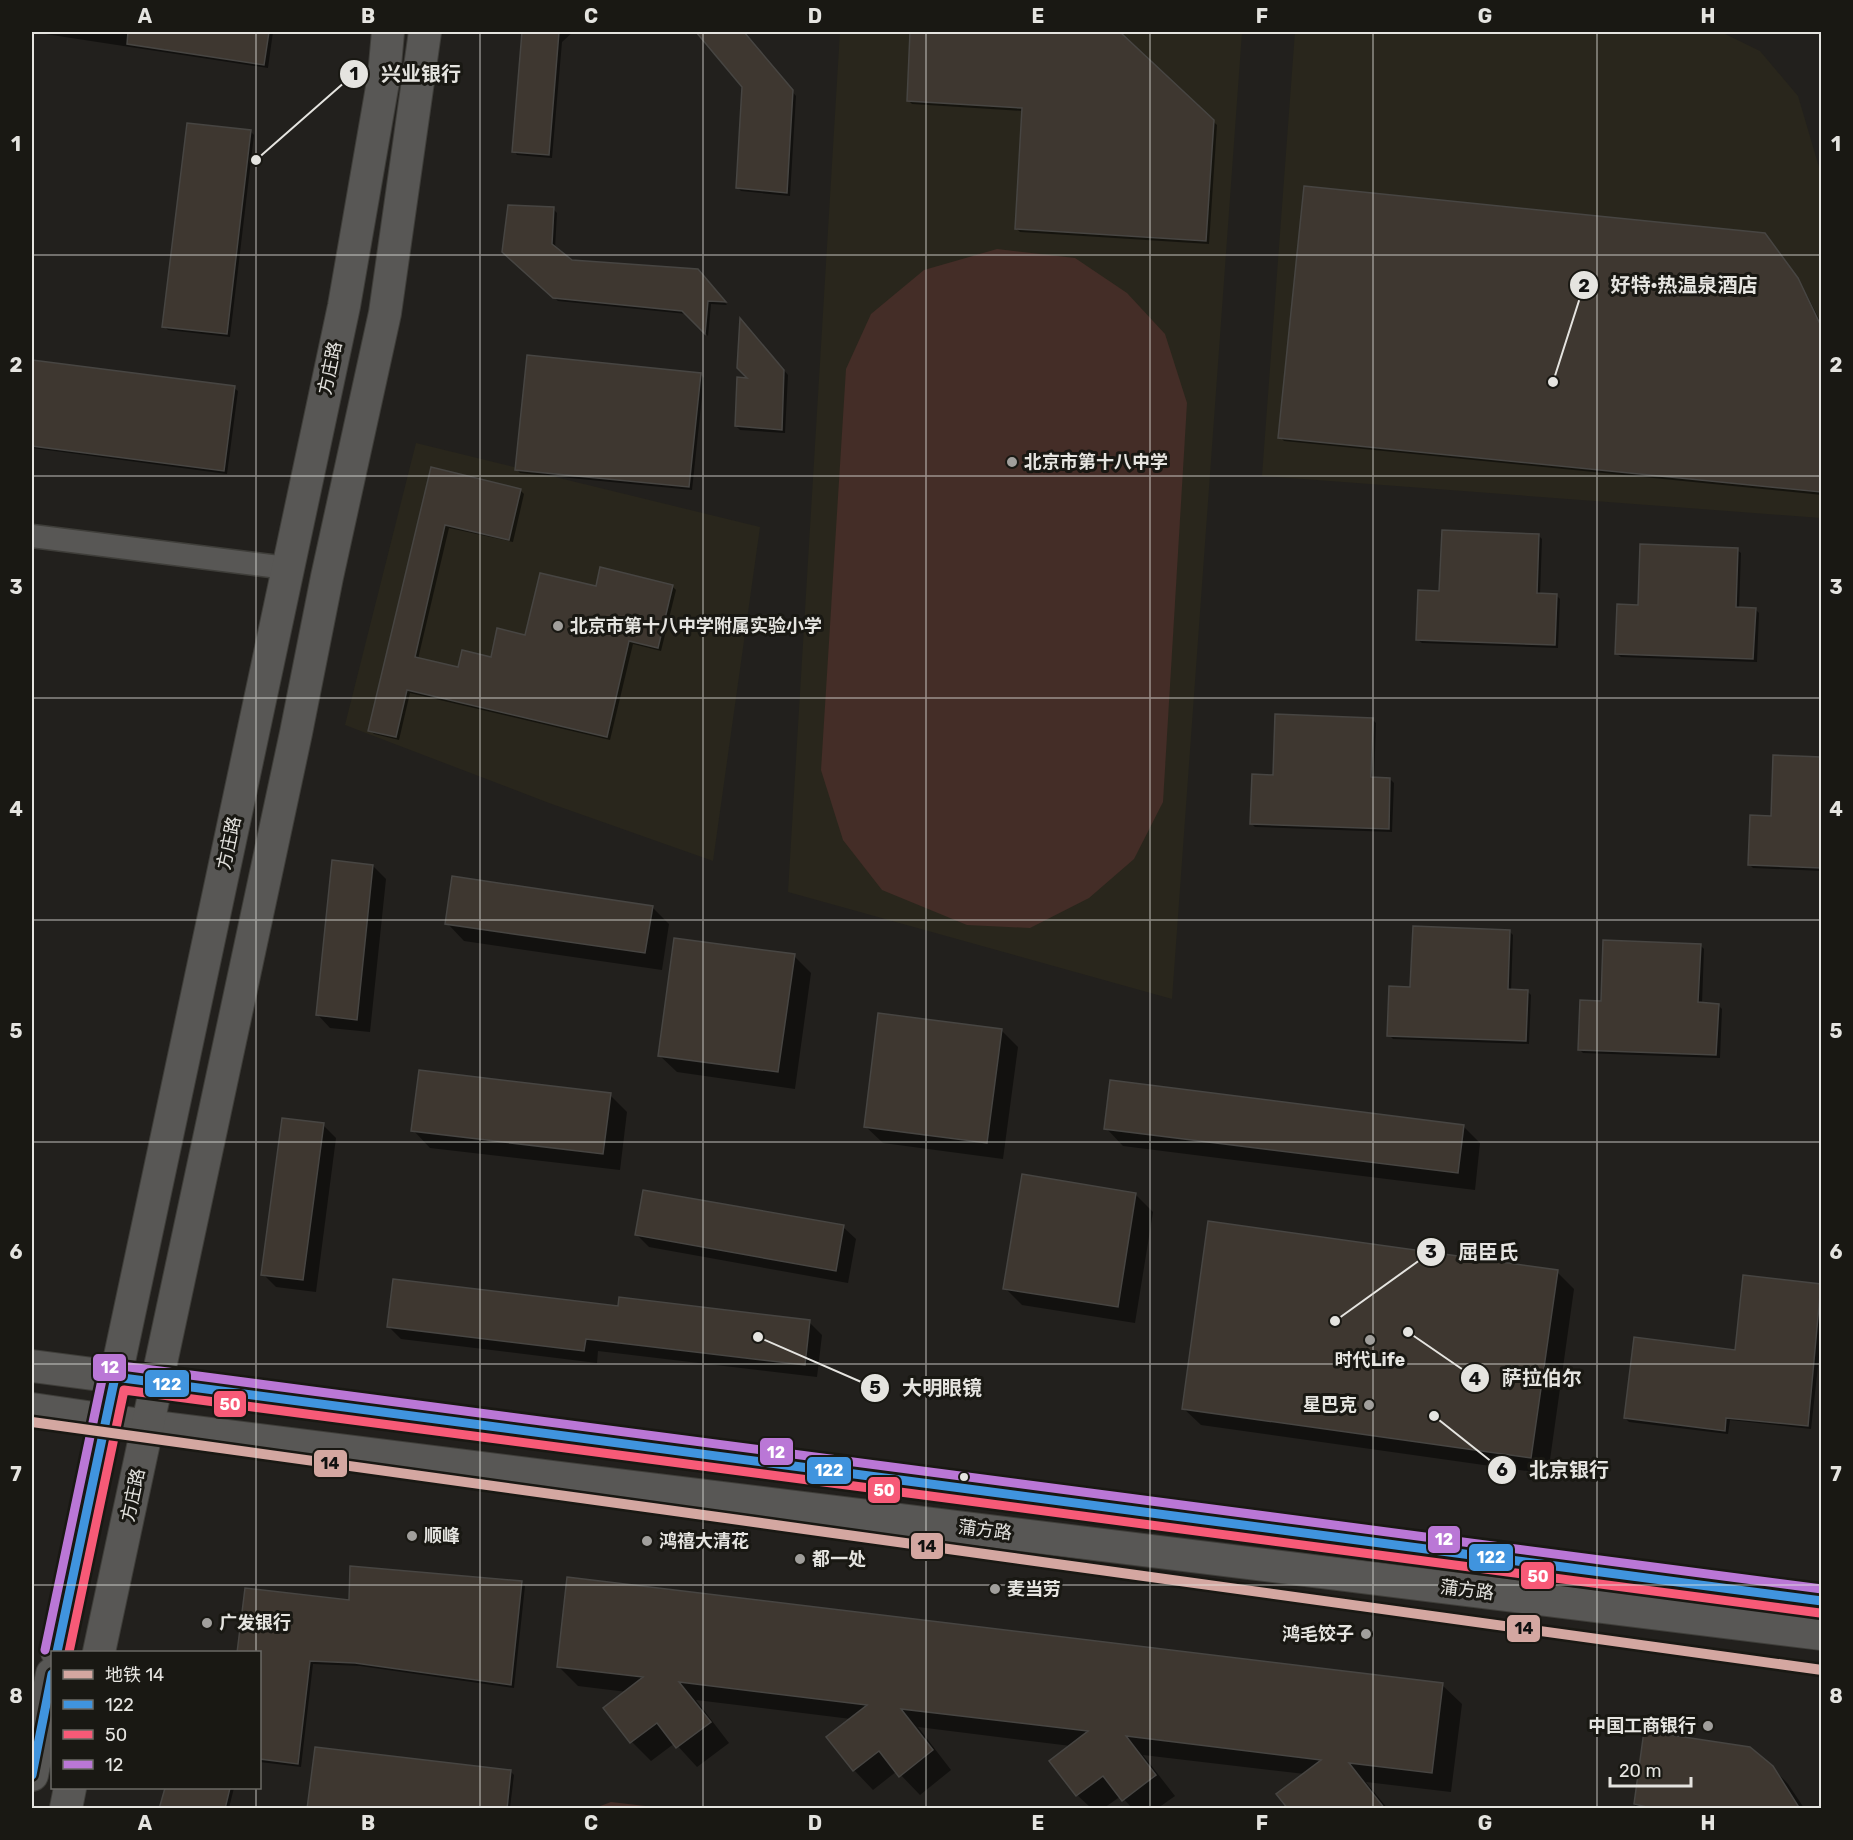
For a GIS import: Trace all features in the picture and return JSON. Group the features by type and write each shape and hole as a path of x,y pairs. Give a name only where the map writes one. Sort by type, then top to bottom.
{"street":[{"name":"方庄路","path":"57,1651 344,306 384,76 388,32"},
{"name":"方庄路","path":"99,1651 385,313 425,32"},
{"path":"32,536 287,568"},
{"name":"蒲方路","path":"32,1366 1821,1601"},
{"name":"蒲方路","path":"32,1409 148,1426 1821,1634"},
{"path":"32,1775 51,1679"},
{"path":"66,1809 70,1789"}],"shaded area":[{"name":"北京市第十八中学","path":"840,32 1242,32 1172,999 788,892"},
{"path":"1295,32 1721,32 1760,51 1798,96 1821,174 1821,518 1262,476"},
{"path":"997,249 1075,258 1127,293 1165,334 1187,403 1163,802 1134,859 1089,898 1030,928 967,925 882,890 843,840 821,770 846,369 871,314 924,270"},
{"name":"北京市第十八中学附属实验小学","path":"416,443 760,527 713,861 549,803 345,725"},
{"path":"611,1802 663,1808 595,1808"}],"building":[{"path":"128,32 269,32 264,65 127,44"},
{"path":"522,32 559,32 549,155 512,152"},
{"path":"696,32 744,32 793,90 787,193 736,188 742,87"},
{"path":"910,32 1121,33 1214,120 1206,241 1015,229 1022,108 907,101"},
{"path":"187,123 251,130 227,334 162,327"},
{"path":"1304,186 1765,233 1798,278 1821,326 1821,492 1278,438"},
{"path":"508,205 554,207 552,244 572,260 698,269 726,302 708,301 705,334 682,311 553,298 502,252"},
{"path":"740,318 784,370 782,430 735,426 737,377 747,378 737,368"},
{"path":"527,355 701,373 689,487 515,470"},
{"path":"32,360 235,386 224,471 32,446"},
{"path":"431,467 521,489 509,540 445,525 415,657 458,667 462,650 491,657 497,628 525,635 540,573 596,586 600,567 673,585 658,648 629,641 607,737 407,690 396,737 368,731"},
{"path":"1442,530 1539,534 1537,593 1557,594 1555,645 1416,640 1418,590 1439,591"},
{"path":"1640,544 1738,548 1736,607 1756,608 1753,659 1615,654 1617,604 1638,605"},
{"path":"1275,714 1373,718 1371,777 1390,778 1389,829 1250,824 1252,774 1273,775"},
{"path":"1773,755 1821,757 1821,868 1748,865 1750,815 1771,816"},
{"path":"332,860 373,865 357,1020 316,1015"},
{"path":"452,876 653,906 645,953 445,924"},
{"path":"1413,926 1510,930 1508,989 1528,990 1526,1041 1387,1036 1389,986 1410,987"},
{"path":"674,938 795,954 778,1072 658,1056"},
{"path":"1603,940 1701,944 1698,1002 1719,1004 1716,1055 1578,1050 1580,1000 1601,1001"},
{"path":"878,1013 1002,1029 987,1143 864,1127"},
{"path":"419,1070 611,1093 603,1154 411,1131"},
{"path":"1110,1080 1464,1125 1458,1173 1104,1129"},
{"path":"282,1118 324,1123 303,1280 261,1275"},
{"path":"1022,1174 1136,1193 1118,1307 1003,1289"},
{"path":"643,1190 844,1225 836,1271 635,1235"},
{"name":"时代Life","path":"1208,1221 1558,1270 1531,1458 1182,1409"},
{"path":"1743,1275 1821,1284 1808,1426 1726,1418 1725,1431 1624,1418 1634,1337 1735,1350"},
{"path":"393,1279 618,1306 619,1297 810,1320 805,1365 586,1339 584,1351 387,1327"},
{"path":"350,1566 522,1581 511,1685 355,1663 310,1661 298,1764 261,1759 261,1651 237,1651 245,1588 349,1600"},
{"path":"567,1577 1443,1683 1432,1773 1349,1763 1385,1809 1288,1809 1276,1794 1321,1760 1126,1736 1156,1775 1122,1801 1103,1776 1076,1796 1049,1761 1088,1731 901,1709 933,1750 899,1777 879,1751 853,1771 826,1737 867,1705 679,1682 711,1722 676,1748 657,1723 630,1743 603,1708 643,1677 557,1667"},
{"path":"1644,1731 1750,1747 1773,1766 1800,1809 1655,1809 1634,1804"},
{"path":"315,1747 511,1770 507,1809 307,1809"},
{"path":"165,1789 230,1789 225,1809 159,1809"}],"metro line":[{"name":"14","path":"32,1422 1822,1670"}],"transit line":[{"name":"12","path":"45,1650 103,1375 108,1368 114,1365 1822,1589"},
{"name":"122","path":"57,1651 115,1377 1822,1601"},
{"name":"50","path":"69,1651 124,1390 1820,1613"},
{"name":"122","path":"32,1775 51,1679"}],"place":[{"name":"兴业银行","path":"256,160"},
{"name":"好特·热温泉酒店","path":"1553,382"},
{"name":"北京市第十八中学","path":"1012,462"},
{"name":"北京市第十八中学附属实验小学","path":"558,626"},
{"name":"屈臣氏","path":"1335,1321"},
{"name":"萨拉伯尔","path":"1408,1332"},
{"name":"大明眼镜","path":"758,1337"},
{"name":"时代Life","path":"1370,1340"},
{"name":"星巴克","path":"1369,1405"},
{"name":"北京银行","path":"1434,1416"},
{"name":"顺峰","path":"412,1536"},
{"name":"鸿禧大清花","path":"647,1541"},
{"name":"都一处","path":"800,1559"},
{"name":"麦当劳","path":"995,1589"},
{"name":"广发银行","path":"207,1623"},
{"name":"鸿毛饺子","path":"1366,1634"},
{"name":"中国工商银行","path":"1708,1726"}]}
